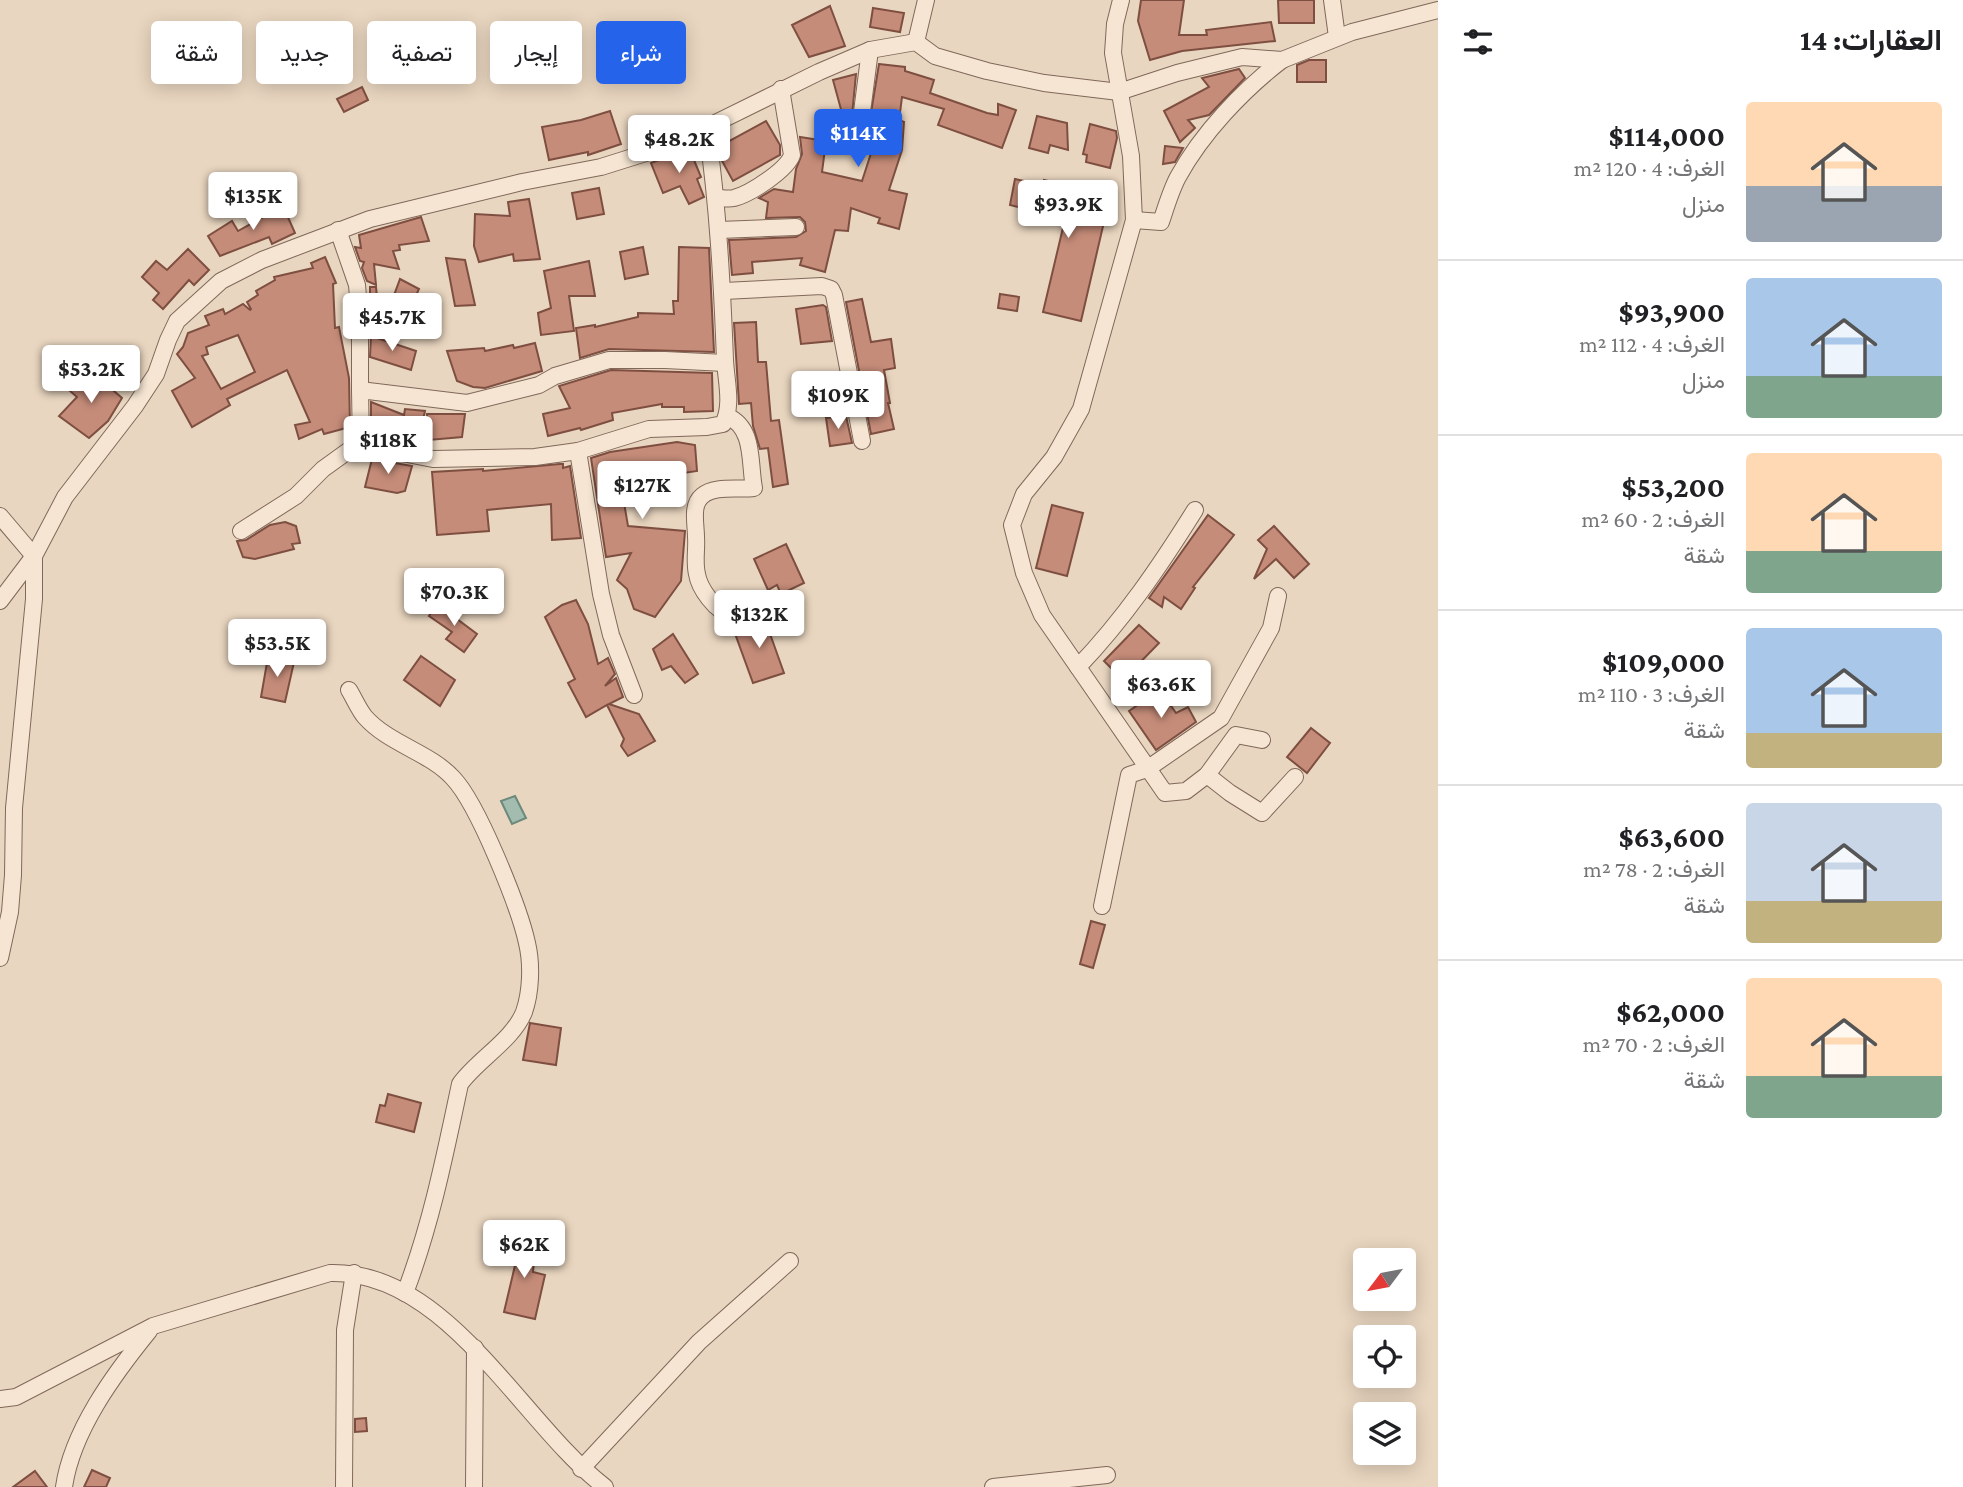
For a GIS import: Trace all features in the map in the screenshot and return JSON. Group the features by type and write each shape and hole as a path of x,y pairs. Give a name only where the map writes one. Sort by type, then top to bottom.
{"street":[{"path":"916,42 926,0"},
{"path":"1121,0 1115,24 1113,53 1131,156 1134,220 1081,409 1054,457 1024,494 1012,525 1024,573 1042,615 1165,793 1186,791 1207,775 1236,735 1262,740"},
{"path":"1332,0 1337,37"},
{"path":"1134,220 1161,222 1177,178 1188,161 1233,103 1258,78 1282,60 1337,37 1438,10"},
{"path":"0,601 34,556 65,496 135,406 156,374 177,321 221,281 262,260 370,219 522,182 601,167 671,145 781,89 870,50 916,42 935,56 987,71 1044,83 1119,92 1177,73 1242,58 1282,60"},
{"path":"862,112 870,50"},
{"path":"717,198 735,198 766,181 789,164 792,155 781,89"},
{"path":"240,531 296,495 323,469 361,445 433,459 535,457 578,451 649,429 723,424 727,415 728,392 724,291 717,198 707,129"},
{"path":"719,230 796,227"},
{"path":"338,230 357,285 360,320 361,445"},
{"path":"724,291 822,286 831,289 862,441"},
{"path":"360,390 467,403 539,385 555,376 610,360 725,363"},
{"path":"727,415 741,425 748,439 754,488 713,490 698,500 695,510 696,574 712,601 730,615 751,611"},
{"path":"578,451 601,593 611,635 634,695"},
{"path":"1078,667 1107,637 1151,580 1195,510"},
{"path":"0,516 34,556 30,653 14,808 10,912 0,958"},
{"path":"1102,906 1129,775 1147,769 1221,718 1271,628 1278,596"},
{"path":"349,690 365,717 399,743 453,777 467,797 517,911 527,944 530,972 523,1014 509,1033 460,1084 436,1197 405,1293"},
{"path":"1207,775 1262,813 1295,777"},
{"path":"581,1469 698,1342 790,1261"},
{"path":"0,1399 16,1397 153,1326 330,1273 354,1273 405,1293 475,1348 581,1469 606,1487"},
{"path":"344,1487 345,1329 354,1273"},
{"path":"64,1487 80,1434 121,1364 153,1326"},
{"path":"474,1487 475,1348"},
{"path":"993,1487 1107,1475"}],"shaded area":[{"path":"515,796 526,818 512,824 501,801"}],"building":[{"path":"1141,0 1184,0 1179,35 1207,35 1206,30 1271,22 1275,41 1182,51 1150,60 1138,21"},
{"path":"1278,0 1314,0 1314,23 1279,23"},
{"path":"830,6 845,46 809,57 792,25"},
{"path":"873,8 904,13 900,32 870,27"},
{"path":"1309,60 1326,60 1326,82 1297,82 1297,65"},
{"path":"879,64 905,67 905,71 934,80 930,93 987,113 998,115 998,104 1016,110 1002,148 938,125 944,109 902,97 899,120 904,122 902,150 889,190 907,194 899,229 878,223 880,218 851,208 848,231 835,230 825,272 800,265 802,258 752,262 753,273 732,275 729,240 796,237 806,231 805,222 800,217 766,218 768,202 759,198 774,189 793,192 796,169 802,154 800,137 826,141 822,172 862,181 872,150 863,149 864,146 832,146 825,114 842,113 833,80 856,74 852,115 860,122 870,119"},
{"path":"1239,69 1245,78 1209,115 1188,120 1195,128 1180,142 1164,111 1209,87 1202,78"},
{"path":"362,87 368,100 344,112 337,99"},
{"path":"610,111 621,144 588,155 588,152 549,160 542,127 581,120"},
{"path":"1037,116 1067,123 1068,150 1050,145 1048,153 1029,148"},
{"path":"766,121 780,145 780,155 733,181 721,159 720,146"},
{"path":"1090,124 1116,131 1117,138 1110,168 1086,162 1087,155 1083,154"},
{"path":"1165,146 1183,148 1175,162 1163,164"},
{"path":"689,148 701,177 697,179 704,197 689,204 680,186 663,193 651,163"},
{"path":"1015,179 1043,185 1044,180 1069,186 1070,204 1075,187 1110,196 1081,321 1043,312 1066,215 1010,205"},
{"path":"599,188 604,214 577,219 572,193"},
{"path":"529,199 540,259 514,261 513,254 479,262 474,246 475,214 510,216 508,202"},
{"path":"283,206 295,233 272,244 269,237 220,256 208,236 232,221 238,231"},
{"path":"421,217 429,241 399,245 400,250 393,251 399,269 374,264 376,285 367,281 362,268 364,262 360,261 355,247 361,248 359,235"},
{"path":"643,247 648,274 625,279 620,252"},
{"path":"679,247 709,248 714,352 609,349 580,358 576,328 595,327 638,317 638,313 674,314 673,301 678,301"},
{"path":"188,249 209,270 194,285 189,280 163,309 153,300 159,293 142,277 156,261 167,270"},
{"path":"325,257 336,283 333,284 335,328 339,327 349,378 350,427 324,434 322,429 299,439 295,425 310,422 287,370 227,399 230,405 192,427 172,391 195,378 177,354 188,333 209,325 205,316 223,309 225,314 243,304 250,310 247,302 258,295 256,291 275,280 274,277 313,268 311,263","holes":["238,335 255,372 221,389 202,356 208,354 206,347"]},
{"path":"446,258 465,260 475,305 455,306"},
{"path":"589,261 595,296 569,296 574,331 541,335 538,313 551,308 544,271"},
{"path":"400,279 419,289 411,306 393,298"},
{"path":"370,287 376,287 380,327 370,324"},
{"path":"1000,294 1019,297 1017,311 998,308"},
{"path":"862,299 871,342 891,339 895,368 884,370 894,429 871,434 846,302"},
{"path":"823,305 826,307 832,341 801,344 796,309"},
{"path":"756,322 758,362 766,362 771,421 779,420 788,484 773,487 768,448 760,449 753,426 751,403 739,404 734,323"},
{"path":"371,336 416,351 411,370 370,357"},
{"path":"535,343 542,371 485,388 457,381 447,351 484,348 485,351"},
{"path":"611,370 712,373 713,411 684,412 684,407 662,407 662,404 612,413 613,420 548,436 543,414 570,408 559,386"},
{"path":"91,371 122,398 108,421 89,438 59,416 77,397 69,390"},
{"path":"371,402 404,415 405,409 425,411 417,445 402,442 403,434 371,429"},
{"path":"427,414 465,414 462,437 429,440"},
{"path":"846,416 852,443 830,446 826,418"},
{"path":"677,442 695,445 697,471 657,477 659,486 622,491 628,526 685,531 681,581 655,617 634,609 627,589 617,580 631,553 606,557 591,458 610,452"},
{"path":"372,459 412,466 405,491 397,493 365,487"},
{"path":"563,464 563,468 570,466 581,538 552,540 551,504 487,510 489,531 437,535 432,472 483,471"},
{"path":"1052,505 1083,513 1067,576 1036,568"},
{"path":"1208,515 1234,535 1193,587 1195,588 1181,609 1164,597 1162,607 1149,598"},
{"path":"285,522 296,526 300,543 292,544 294,549 255,559 243,557 237,541 246,540 270,525"},
{"path":"1274,526 1309,564 1294,578 1276,559 1254,579 1267,549 1258,540"},
{"path":"786,544 804,583 781,594 777,585 768,590 754,559"},
{"path":"576,600 588,624 598,664 608,658 615,674 605,686 616,678 623,697 609,704 639,714 655,741 628,756 621,746 624,739 607,705 586,717 568,683 575,679 545,617 562,605"},
{"path":"437,604 477,634 464,652 446,639 452,632 429,616"},
{"path":"764,617 784,673 753,683 733,628"},
{"path":"1139,625 1159,643 1123,680 1104,661"},
{"path":"673,634 698,674 685,683 671,666 662,670 653,649"},
{"path":"421,656 455,680 440,706 404,680"},
{"path":"268,657 294,662 285,702 261,697"},
{"path":"1160,690 1176,713 1188,707 1196,722 1156,750 1129,711"},
{"path":"1311,728 1330,743 1307,773 1287,757"},
{"path":"1091,921 1105,925 1093,968 1080,964"},
{"path":"530,1023 561,1028 556,1065 523,1060"},
{"path":"388,1094 421,1103 414,1132 376,1122 380,1105 385,1106"},
{"path":"512,1237 536,1239 533,1272 545,1275 535,1319 504,1312 517,1257 510,1256"},
{"path":"366,1418 367,1431 355,1432 355,1419"},
{"path":"92,1470 110,1478 106,1487 84,1487"},
{"path":"35,1471 47,1487 13,1487"}]}
